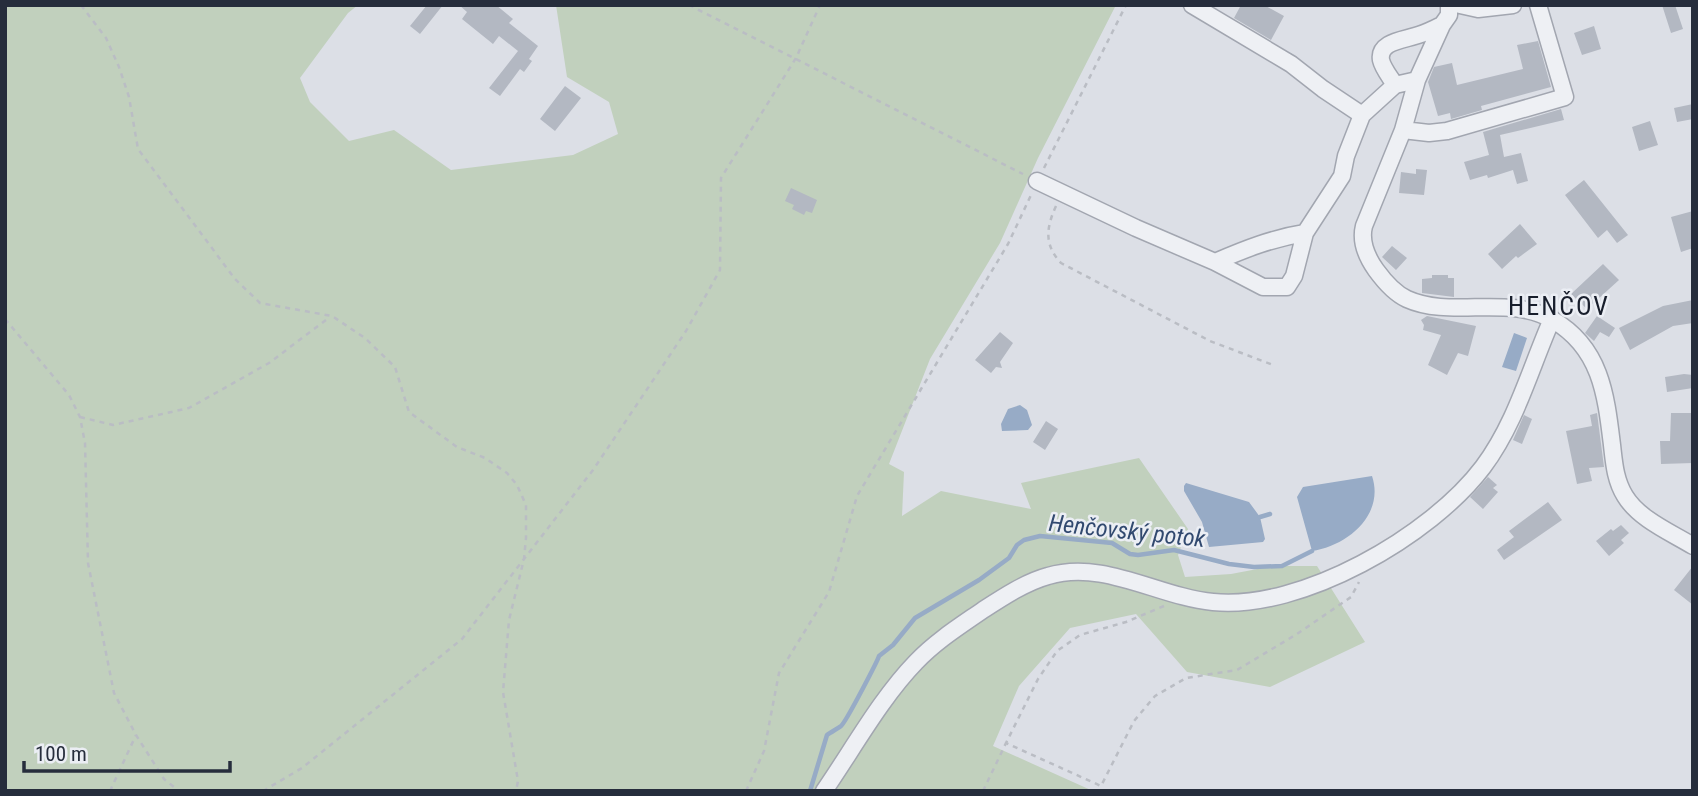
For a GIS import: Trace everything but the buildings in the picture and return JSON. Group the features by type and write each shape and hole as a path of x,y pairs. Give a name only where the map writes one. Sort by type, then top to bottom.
{"street":[{"path":"1192,5 1291,64 1362,115"},
{"path":"1449,5 1449,15 1417,80 1403,130 1374,196 1362,234 1366,255 1384,281 1408,299 1426,304 1507,307 1530,311 1552,319 1575,337 1595,365 1606,395 1619,487 1638,511 1693,546"},
{"path":"1460,5 1478,9 1513,5"},
{"path":"1403,130 1429,133 1447,131 1565,97 1538,5"},
{"path":"1395,85 1382,63 1380,56 1384,47 1399,39 1416,36 1442,25"},
{"path":"1037,181 1215,262 1263,287 1287,287 1294,276 1305,233 1342,176 1346,156 1362,115 1395,85 1417,80"},
{"path":"1215,262 1250,246 1283,236 1305,233"},
{"path":"824,791 915,663 949,633 1001,599 1048,576 1079,572 1102,574 1183,598 1245,603 1286,596 1338,576 1404,538 1436,517 1484,466 1510,422 1552,319"}],"path":[{"path":"81,5 106,38 119,67 129,97 138,149 235,279 260,303 332,316 365,338 395,367 409,412 457,447 485,458 507,473 517,485 526,505 524,559 509,620 503,692 518,781 516,791"},
{"path":"689,5 1037,181"},
{"path":"263,791 302,768 462,639 600,458 686,331 720,270 721,178 796,58 821,5"},
{"path":"1061,193 1048,222 1048,241 1052,253 1062,263 1210,341 1273,365"},
{"path":"80,417 113,425 189,408 269,363 332,316"},
{"path":"5,319 69,395 80,417 85,443 88,563 114,693 164,779 179,791"},
{"path":"746,791 764,751 779,673 829,592 857,496 929,376"},
{"path":"1099,791 1134,721 1155,696 1186,678 1237,670 1351,597 1363,576"},
{"path":"983,791 1038,679 1057,651 1080,635 1126,622 1183,598"},
{"path":"110,791 136,735"},
{"path":"1006,743 1101,786"}],"green space":[{"path":"5,5 358,5 348,13 300,78 310,102 349,141 394,130 451,170 573,155 618,134 609,102 567,77 556,5 1116,5 1038,158 1000,243 930,359 889,464 904,472 902,516 941,491 1031,509 1021,483 1139,458 1188,529 1178,555 1185,577 1231,574 1274,566 1317,566 1365,642 1270,687 1187,672 1136,614 1070,628 1019,686 993,746 1093,791 5,791"}],"water":[{"path":"1514,333 1527,338 1516,371 1502,367"},
{"path":"1020,405 1027,410 1032,425 1028,430 1002,431 1001,424 1008,409"},
{"path":"1372,476 1375,490 1373,503 1360,526 1338,543 1312,551 1297,497 1303,487"},
{"path":"1186,483 1249,502 1260,517 1265,539 1263,542 1209,547 1202,522 1184,491"}],"waterway":[{"path":"1260,517 1270,514"},
{"name":"Henčovský potok","path":"810,791 827,735 844,722 879,656 893,645 915,618 979,580 1009,558 1017,545 1024,540 1040,536 1112,543 1130,554 1138,555 1174,550 1229,564 1254,567 1282,566 1312,551"}],"district":[{"name":"HENČOV","path":"1559,306"}]}
